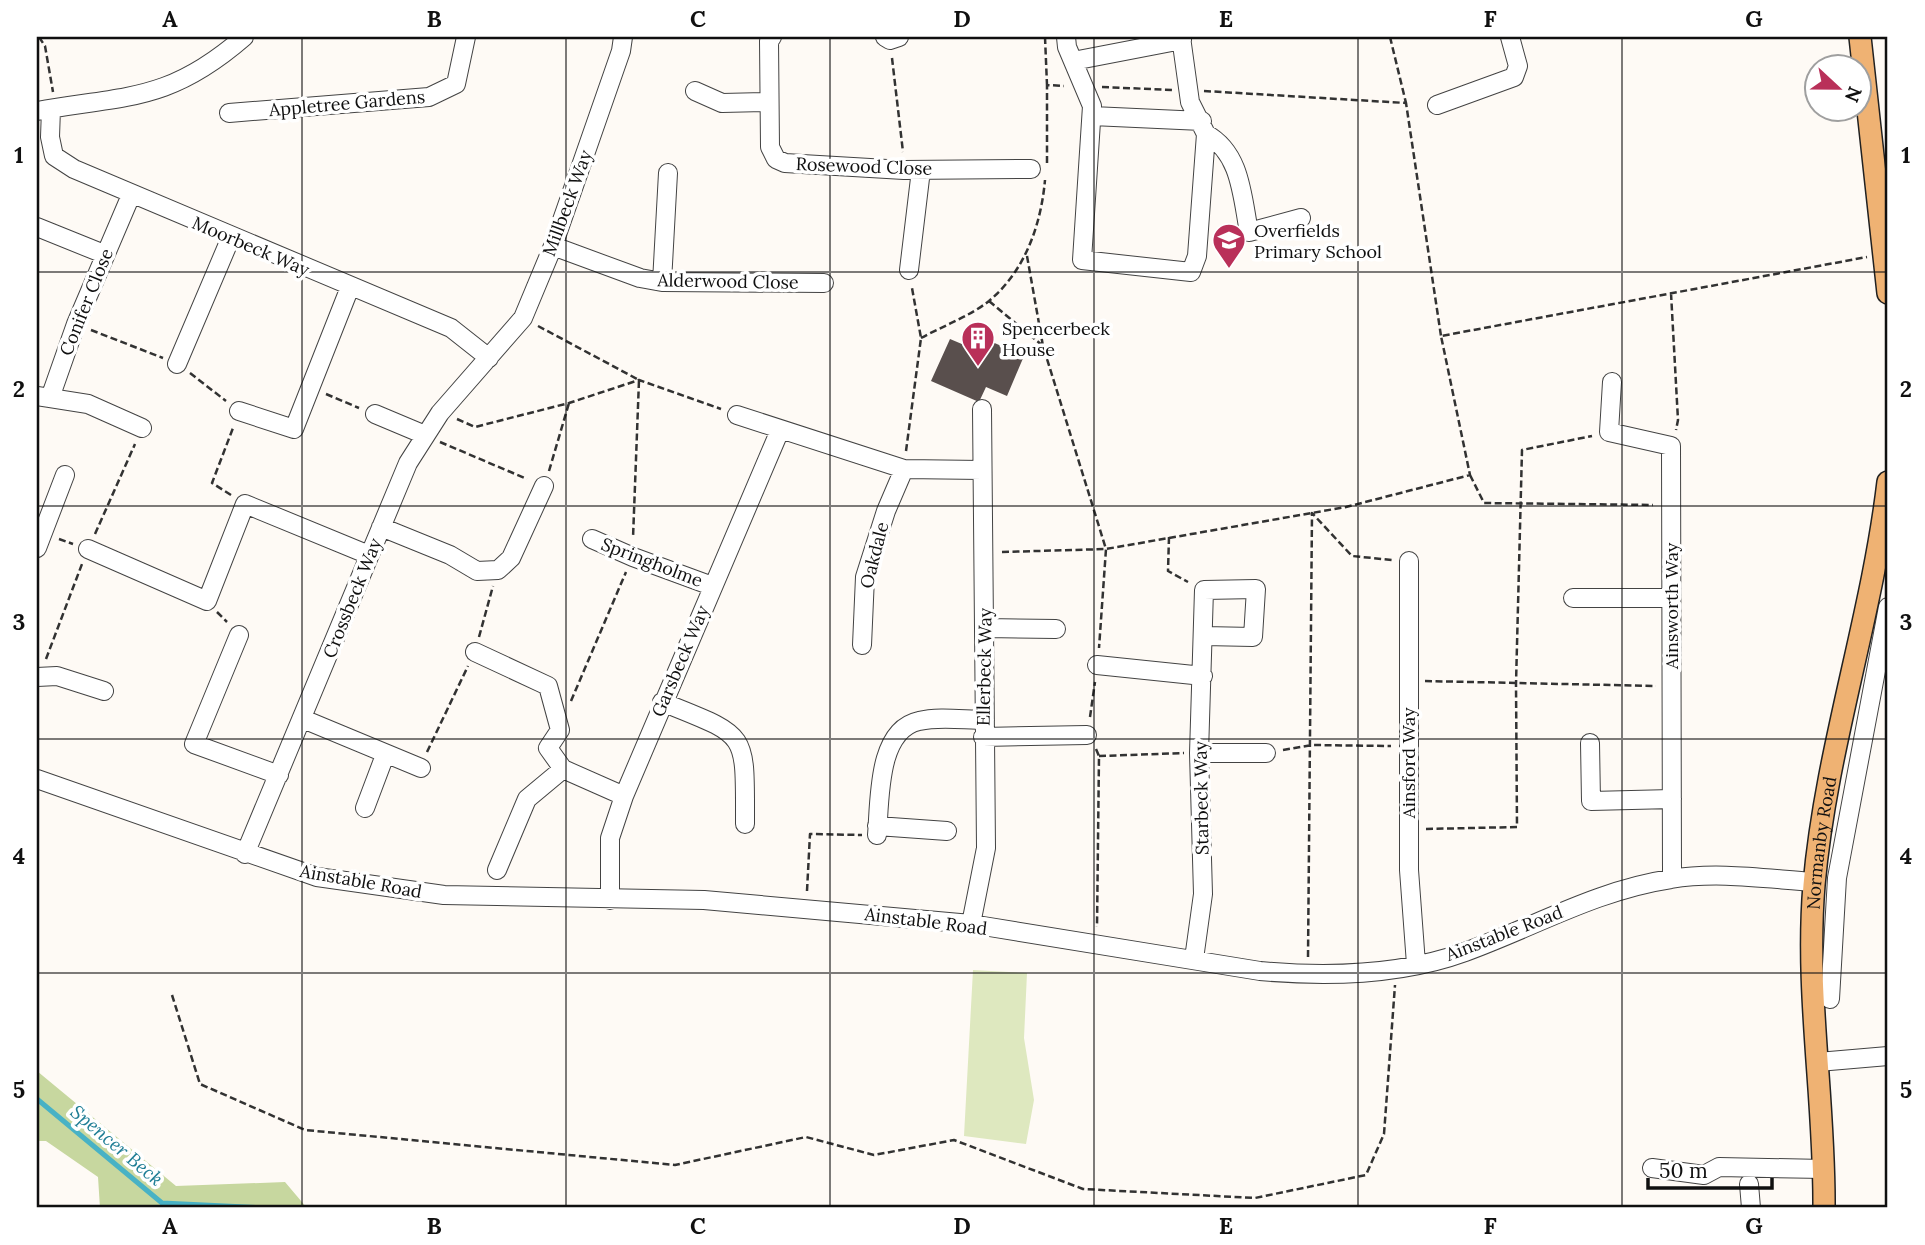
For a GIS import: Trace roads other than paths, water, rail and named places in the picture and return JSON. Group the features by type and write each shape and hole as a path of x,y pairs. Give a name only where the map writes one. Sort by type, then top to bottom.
{"main road":[{"path":"1860,37 1883,215 1888,293"},
{"name":"Normanby Road","path":"1824,1208 1818,1062 1820,968 1814,882 1836,744 1880,552 1888,482"}],"street":[{"path":"44,110 144,95 180,82 215,61 244,37"},
{"name":"Appletree Gardens","path":"229,113 429,97 456,84 466,37"},
{"name":"Millbeck Way","path":"489,358 523,318 553,246 621,51 623,37"},
{"name":"Rosewood Close","path":"772,37 769,41 770,147 776,159 785,163 921,170 1031,169"},
{"path":"885,37 890,40 899,37"},
{"path":"1066,37 1092,106 1082,260 1191,272 1197,256 1204,128"},
{"path":"1437,105 1514,77 1518,66 1510,37"},
{"path":"1073,61 1181,38 1190,102 1204,128 1222,143 1231,156 1249,232 1301,218"},
{"path":"695,91 722,103 769,102"},
{"name":"Moorbeck Way","path":"44,110 54,156 131,195 451,328 489,358"},
{"path":"1092,116 1204,128"},
{"path":"909,270 921,170"},
{"path":"662,282 668,173"},
{"name":"Conifer Close","path":"43,397 131,195"},
{"path":"37,227 104,254"},
{"path":"177,364 231,237"},
{"name":"Alderwood Close","path":"553,246 640,278 662,282 824,283"},
{"path":"239,411 294,429 350,287"},
{"name":"Crossbeck Way","path":"245,854 408,463 440,412 489,358"},
{"name":"Ainsworth Way","path":"1612,382 1609,432 1671,446 1672,878"},
{"path":"43,397 88,404 142,428"},
{"name":"Ellerbeck Way","path":"971,924 986,848 982,409"},
{"path":"375,414 425,435"},
{"path":"737,415 904,469 982,470"},
{"name":"Garsbeck Way","path":"610,900 610,838 624,796 780,430"},
{"name":"Oakdale","path":"862,645 865,577 886,511 904,469"},
{"path":"40,540 65,475"},
{"path":"381,527 450,555 477,571 498,570 511,558 544,486"},
{"path":"88,549 207,601 245,504 369,555"},
{"name":"Springholme","path":"592,539 712,586"},
{"name":"Ainsford Way","path":"1409,561 1409,829 1416,964"},
{"name":"Starbeck Way","path":"1194,959 1203,894 1199,753 1204,590 1256,589 1253,637 1204,636"},
{"path":"1573,598 1670,598"},
{"path":"1830,999 1820,968 1888,607"},
{"path":"985,628 1056,629"},
{"path":"239,635 194,744 279,775"},
{"path":"475,652 548,686 559,730 548,748 564,769 624,796"},
{"path":"1097,665 1203,676"},
{"path":"38,677 57,676 104,691"},
{"path":"662,702 723,726 739,741 745,758 745,824"},
{"path":"303,719 421,768"},
{"path":"947,831 877,830 887,748 903,727 920,720 984,729 1087,735"},
{"path":"1590,743 1591,801 1672,800"},
{"path":"1199,753 1266,753"},
{"path":"365,808 385,755"},
{"path":"497,870 527,799 564,769"},
{"name":"Ainstable Road","path":"37,779 317,877 444,895 704,900 971,924 1260,971 1308,976 1396,968 1463,953 1593,898 1672,878 1735,877 1814,882"},
{"path":"1818,1062 1835,1058 1888,1056"},
{"path":"1652,1168 1704,1175 1719,1167 1824,1169"},
{"path":"1749,1184 1751,1208"}],"waterway":[{"name":"Spencer Beck","path":"37,1099 162,1203 267,1208"}],"place":[{"name":"Overfields Primary School","path":"1229,270"},
{"name":"Spencerbeck House","path":"978,368"}]}
